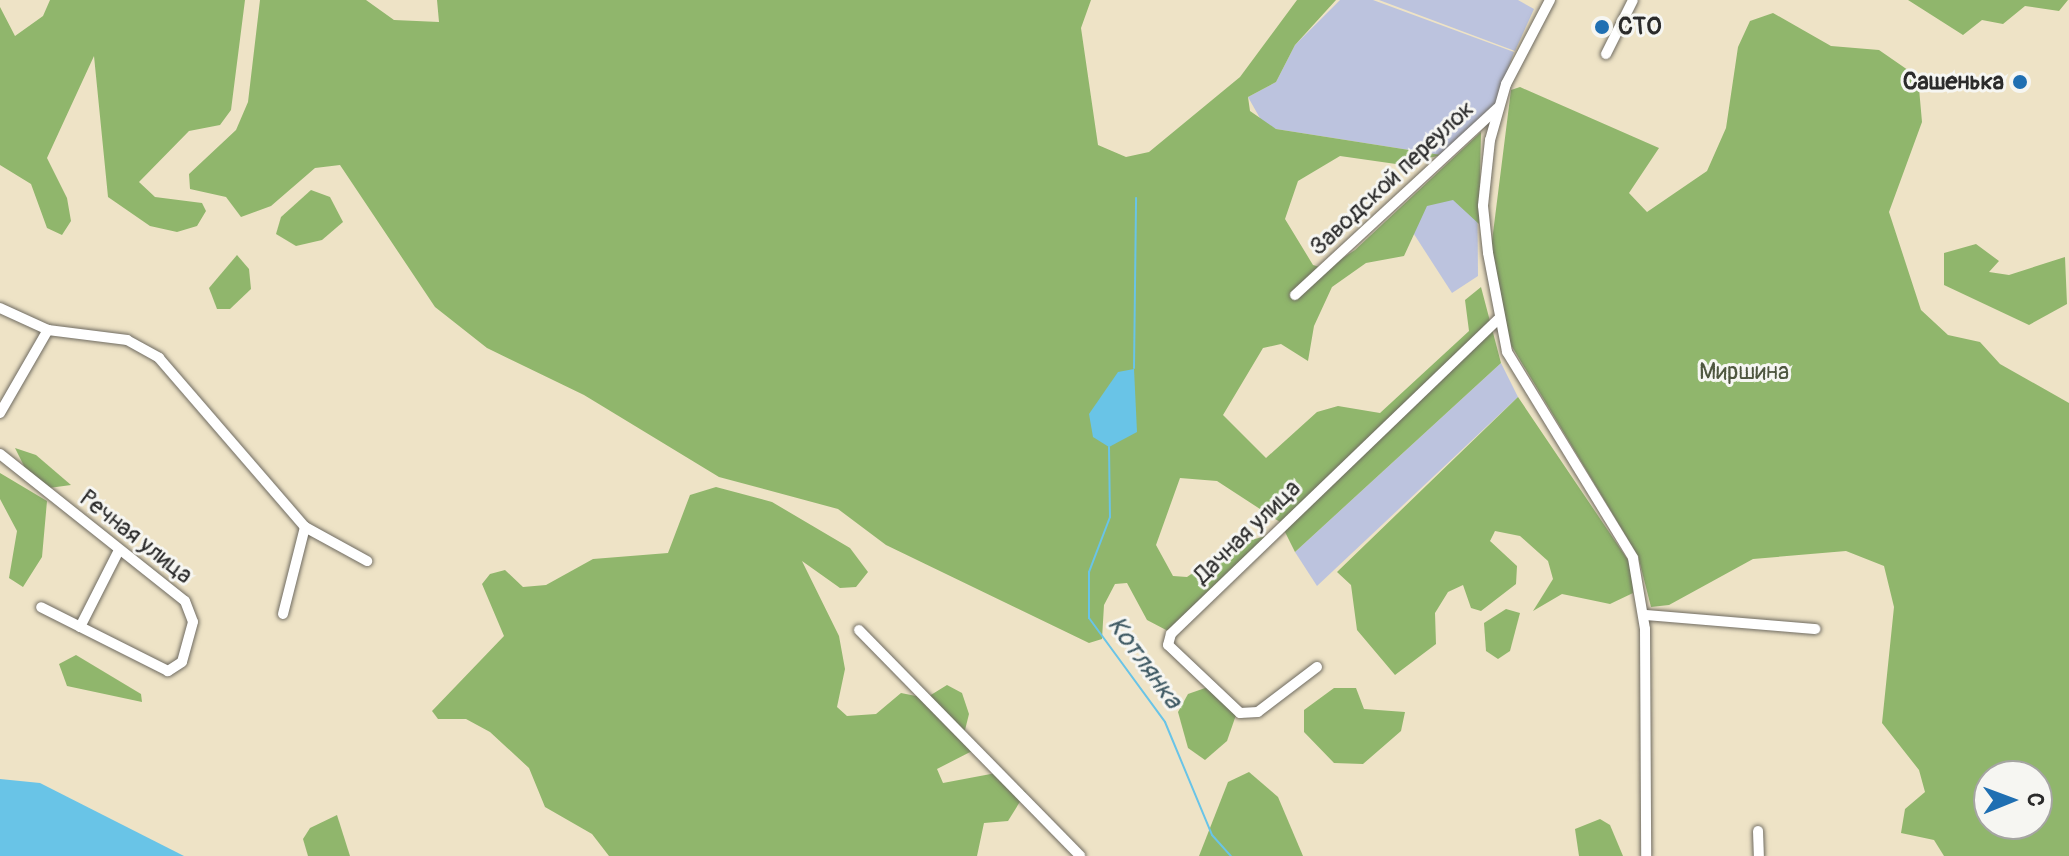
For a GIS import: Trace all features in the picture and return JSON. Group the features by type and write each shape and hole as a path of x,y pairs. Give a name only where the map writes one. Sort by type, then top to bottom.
{"street":[{"name":"Заводской переулок","path":"1295,295 1498,108 1550,0"},
{"path":"1606,54 1633,0"},
{"path":"1498,108 1483,206 1498,319 1518,374 1633,558 1645,615 1646,856"},
{"path":"0,308 48,330 101,334 159,358 305,527 367,561"},
{"name":"Дачная улица","path":"1317,667 1258,712 1240,713 1168,645 1498,319"},
{"path":"0,413 48,330"},
{"name":"Речная улица","path":"0,454 191,609 182,662 168,671 41,607"},
{"path":"283,614 305,527"},
{"path":"80,627 119,550"},
{"path":"1645,615 1815,629"},
{"path":"859,630 1080,856"},
{"path":"1758,831 1759,856"}],"shaded area":[{"path":"1340,0 1373,0 1514,52 1496,103 1441,155 1276,129 1261,120 1248,97 1276,82 1295,45"},
{"path":"1379,0 1518,0 1534,9 1515,51"},
{"path":"1477,168 1478,276 1452,293 1401,214"},
{"path":"1501,363 1518,397 1317,586 1295,552"}],"green space":[{"path":"50,0 245,0 231,110 220,125 189,131 139,182 155,197 202,203 206,211 197,226 177,232 150,226 108,197 94,56 47,158 67,198 71,221 62,235 47,228 31,184 0,165 0,7 15,36 43,16"},
{"path":"260,0 366,0 394,20 439,22 437,0 1091,0 1081,28 1098,145 1126,157 1149,152 1240,77 1297,0 1336,0 1295,45 1276,82 1248,97 1250,111 1276,129 1441,155 1403,165 1340,156 1298,181 1285,219 1313,265 1326,269 1355,250 1481,132 1479,224 1453,200 1427,206 1404,256 1366,263 1332,287 1314,326 1308,361 1281,344 1263,348 1223,415 1266,458 1317,412 1338,406 1380,413 1469,331 1465,300 1481,287 1501,363 1295,552 1280,522 1217,481 1180,478 1156,545 1173,576 1187,577 1233,545 1266,536 1168,631 1147,620 1127,583 1115,584 1104,605 1102,639 1089,643 886,545 838,509 719,477 584,395 487,348 435,307 340,165 315,168 271,206 241,217 226,197 190,189 189,174 236,130 248,102"},
{"path":"1908,0 2068,0 2059,11 2025,6 2003,24 1982,20 1963,35"},
{"name":"Миршина","path":"1773,13 1831,46 1879,50 1918,77 1922,122 1889,212 1921,310 1948,335 1980,342 2000,364 2069,403 2069,856 1944,856 1934,840 1901,833 1905,809 1925,792 1919,770 1882,723 1894,607 1884,566 1846,551 1753,559 1669,605 1651,607 1638,556 1508,340 1491,249 1511,90 1520,87 1659,148 1629,193 1647,212 1707,171 1726,128 1738,47 1750,21"},
{"path":"311,190 330,197 343,222 322,240 296,246 276,234 281,217"},
{"path":"1976,244 1999,261 1989,272 2009,275 2065,257 2067,304 2029,325 1944,285 1944,253"},
{"path":"237,255 249,269 251,289 230,309 217,309 209,288"},
{"path":"1518,397 1632,566 1633,593 1610,604 1562,594 1533,611 1553,579 1548,561 1520,536 1495,531 1490,541 1517,566 1516,584 1481,611 1471,608 1463,585 1448,592 1435,613 1436,644 1395,675 1357,630 1351,585 1337,572"},
{"path":"15,448 36,455 71,485 49,488 25,468"},
{"path":"0,473 47,501 42,557 23,587 9,578 17,531 0,499"},
{"path":"716,487 772,502 850,548 868,572 856,587 840,588 802,561 839,636 845,669 837,707 847,716 876,714 901,693 926,698 947,685 962,693 969,714 964,734 976,749 937,769 943,783 996,773 1026,792 1008,821 984,823 977,856 609,856 592,834 545,807 529,768 490,732 466,719 438,719 432,711 504,636 482,584 490,574 505,570 523,587 546,585 593,559 668,553 690,495"},
{"path":"1506,609 1520,613 1510,651 1498,659 1486,651 1484,623"},
{"path":"76,655 141,694 142,702 67,686 59,664"},
{"path":"1208,687 1236,715 1227,741 1205,760 1188,748 1178,712 1188,694"},
{"path":"1334,688 1356,688 1364,709 1405,712 1401,731 1363,764 1334,763 1304,732 1304,710"},
{"path":"1249,772 1278,797 1303,856 1199,856 1228,782"},
{"path":"337,815 350,856 308,856 303,839 310,828"},
{"path":"1600,819 1610,825 1623,856 1579,856 1575,829"}],"water":[{"path":"1134,369 1137,432 1109,447 1093,437 1089,414 1118,372"},
{"path":"0,779 40,783 184,856 0,856"}],"waterway":[{"name":"Котлянка","path":"1134,368 1136,198"},
{"name":"Котлянка","path":"1109,447 1110,517 1089,572 1089,618 1165,722 1212,835 1231,856"}],"place":[{"name":"СТО","path":"1602,27"},
{"name":"Сашенька","path":"2020,82"}]}
